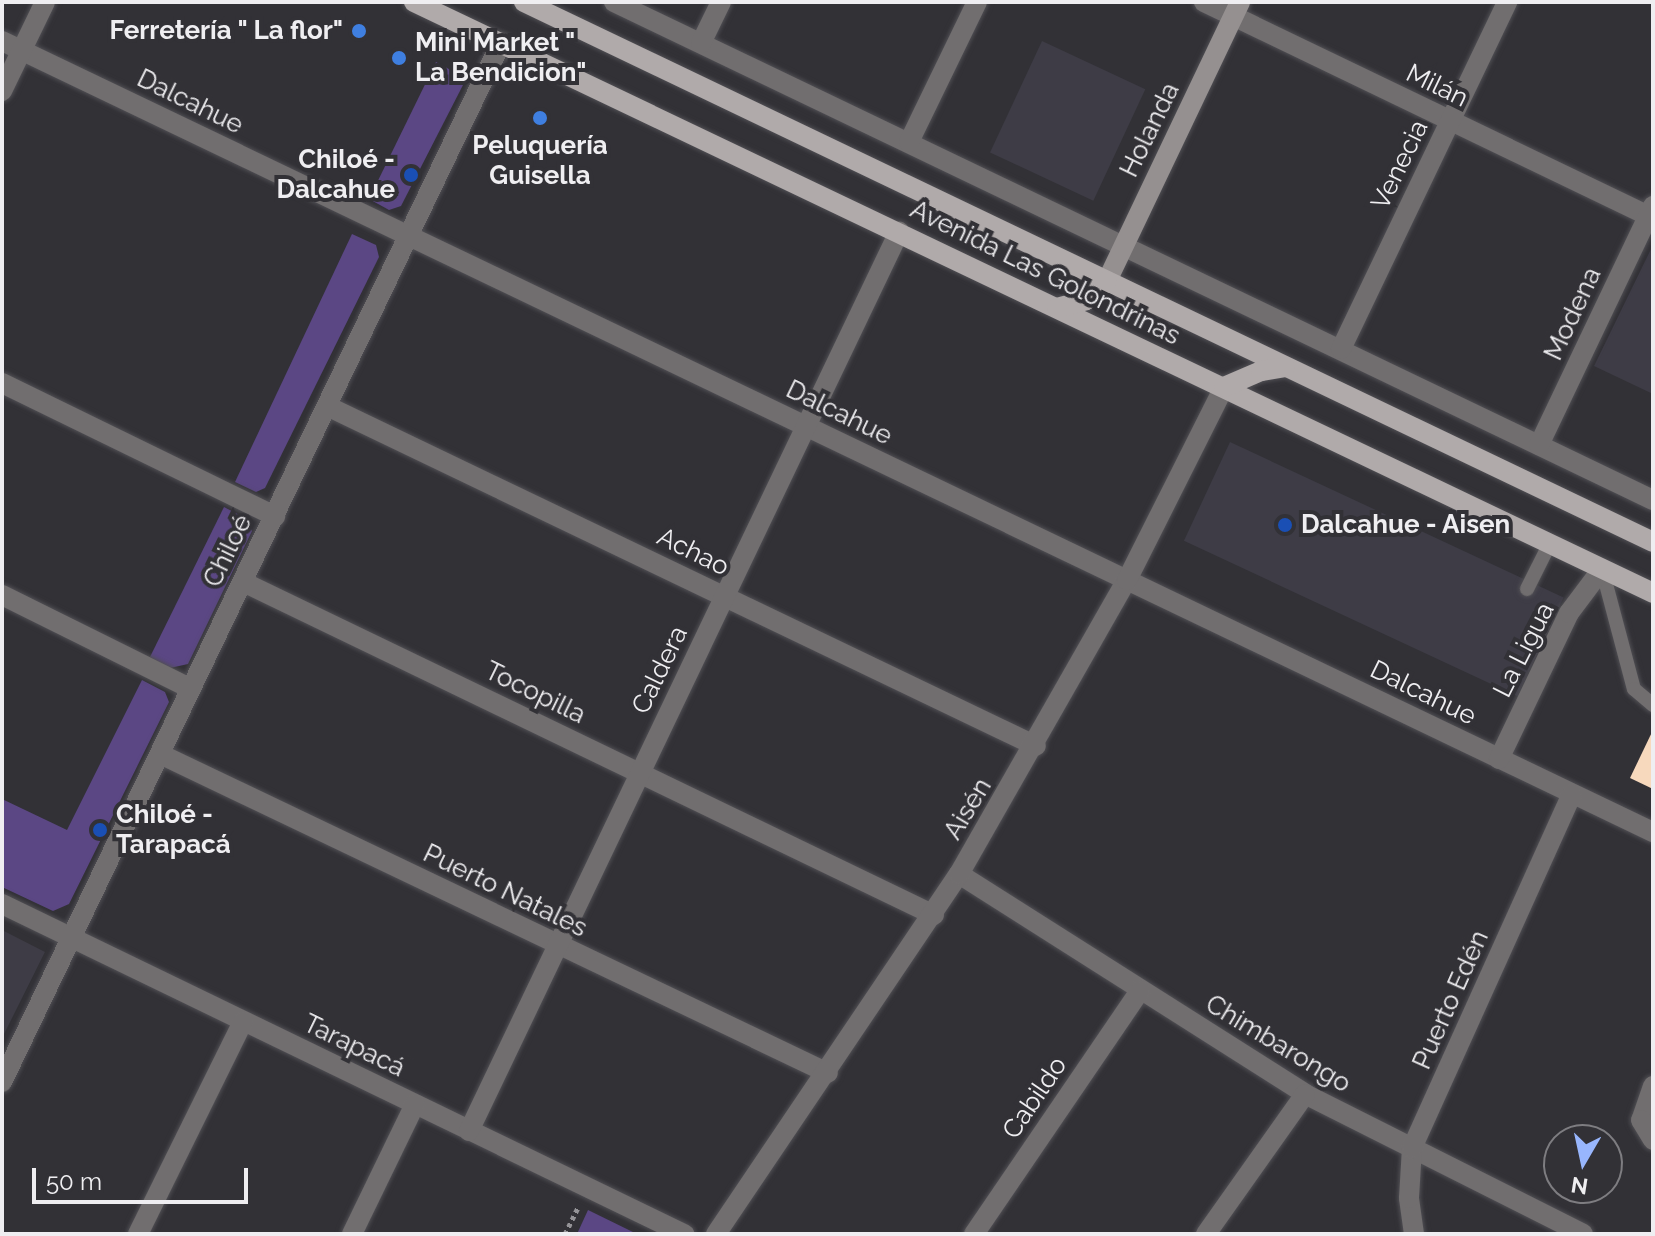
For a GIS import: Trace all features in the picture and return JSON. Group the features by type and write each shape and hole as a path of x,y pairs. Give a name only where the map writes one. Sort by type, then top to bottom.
{"main road":[{"name":"Avenida Las Golondrinas","path":"414,2 1653,593"},
{"name":"Avenida Las Golondrinas","path":"524,2 1653,542"},
{"path":"1057,308 1086,300 1107,281"},
{"path":"1224,387 1285,367"}],"street":[{"path":"2,91 45,2"},
{"path":"614,2 1653,500"},
{"path":"701,43 721,2"},
{"path":"909,142 977,2"},
{"name":"Milán","path":"1204,2 1236,9 1450,121 1650,211"},
{"name":"Venecia","path":"1341,349 1507,2"},
{"name":"Holanda","path":"1107,281 1236,9"},
{"name":"Dalcahue","path":"2,41 1653,832"},
{"name":"Chiloé","path":"2,1082 501,43"},
{"name":"Modena","path":"1539,445 1650,211"},
{"name":"Caldera","path":"469,1131 899,232"},
{"path":"2,383 275,516"},
{"name":"Aisén","path":"716,1234 934,915 1036,746 1127,580 1224,387"},
{"name":"Achao","path":"327,406 1036,746"},
{"name":"La Ligua","path":"1499,759 1569,613 1602,569"},
{"name":"Tocopilla","path":"243,582 934,915"},
{"path":"2,595 191,689"},
{"name":"Puerto Natales","path":"160,754 828,1073"},
{"name":"Puerto Edén","path":"1414,1234 1409,1198 1412,1148 1572,794"},
{"name":"Chimbarongo","path":"959,874 1305,1094 1583,1234"},
{"name":"Tarapacá","path":"2,904 684,1234"},
{"name":"Cabildo","path":"974,1234 1140,991"},
{"path":"138,1234 243,1022"},
{"path":"1648,1134 1642,1112 1653,1086"},
{"path":"1206,1234 1305,1094"},
{"path":"352,1234 415,1104"}],"lane":[{"path":"1527,589 1550,543"},
{"path":"1602,569 1634,689 1653,705"}],"shaded area":[{"path":"1042,41 1145,89 1093,201 990,152"},
{"path":"436,62 458,74 463,85 401,206 389,210 369,199"},
{"path":"352,234 376,245 379,257 265,488 256,492 235,482"},
{"path":"1653,245 1653,394 1594,366"},
{"path":"1230,442 1564,598 1517,696 1184,541"},
{"path":"224,507 249,520 252,531 188,664 170,668 150,657"},
{"path":"142,680 165,692 169,702 69,904 53,911 2,887 2,799 67,830"},
{"path":"2,930 45,952 2,1038"},
{"path":"588,1210 637,1234 577,1234"}],"building":[{"path":"1653,730 1653,789 1630,778"}],"place":[{"name":"Ferretería \" La flor\"","path":"359,31"},
{"name":"Mini Market \" La Bendicion\"","path":"399,58"},
{"name":"Peluquería Guisella","path":"540,118"},
{"name":"Chiloé - Dalcahue","path":"411,175"},
{"name":"Dalcahue - Aisen","path":"1285,525"},
{"name":"Chiloé - Tarapacá","path":"100,830"}]}
